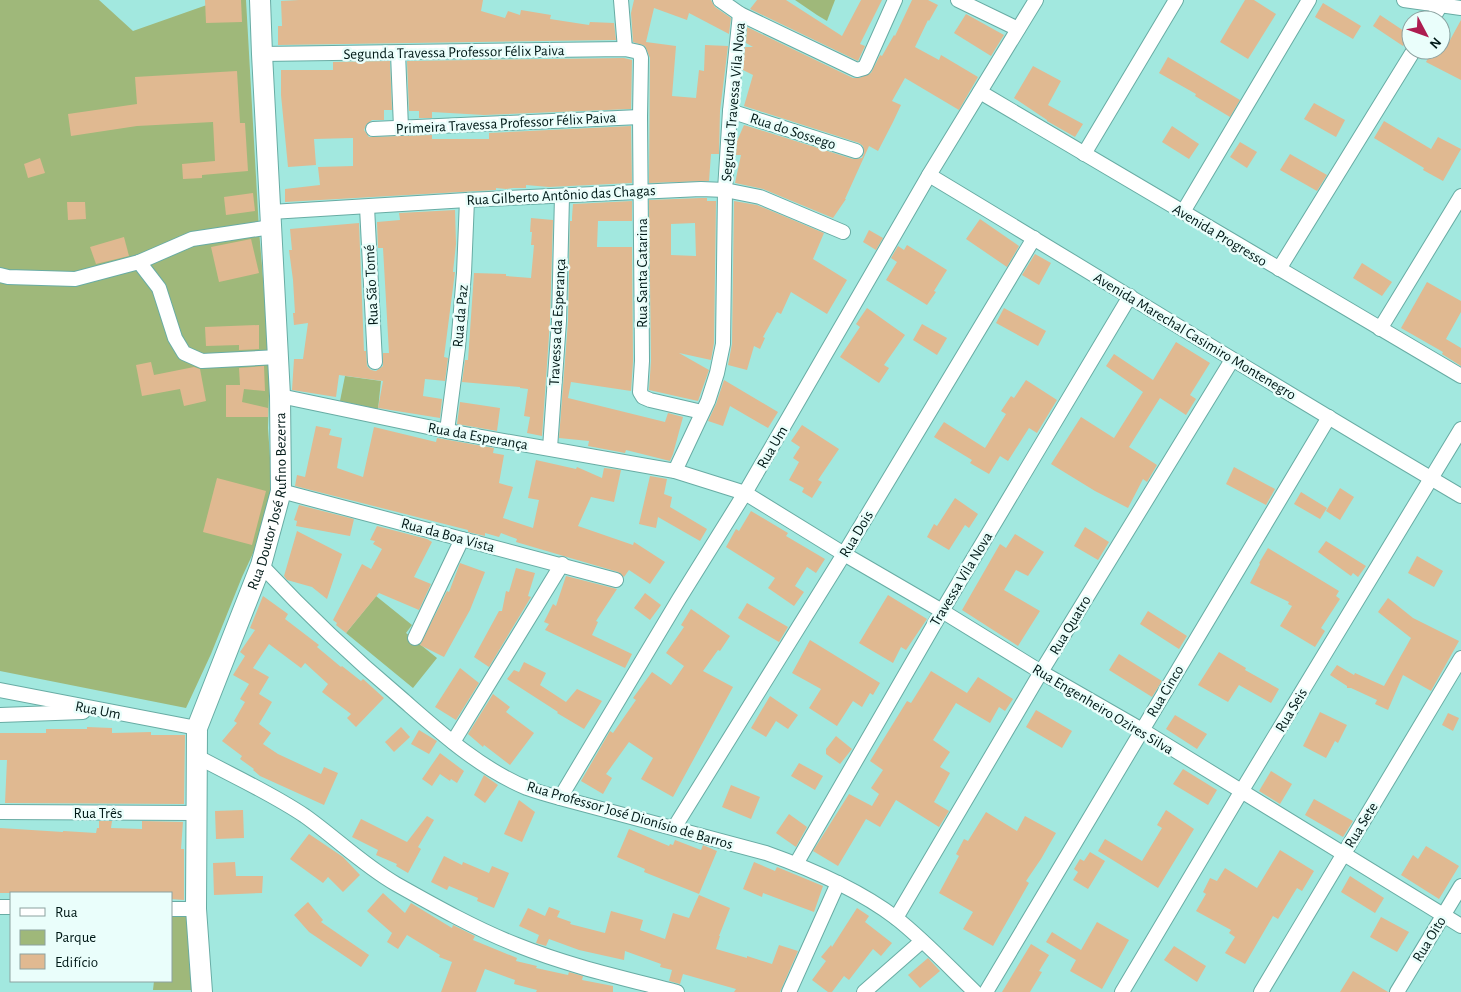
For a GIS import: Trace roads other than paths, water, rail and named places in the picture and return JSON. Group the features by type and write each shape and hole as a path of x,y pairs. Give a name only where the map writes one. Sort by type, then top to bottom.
{"main road":[{"name":"Rua Doutor José Rufino Bezerra","path":"202,992 196,909 195,813 197,728 261,565 281,491 280,396 260,0"}],"street":[{"path":"621,0 625,49"},
{"path":"720,0 740,14 857,70 866,65 895,0"},
{"path":"958,0 1018,29"},
{"name":"Rua Um","path":"560,798 745,493 929,175 1036,0"},
{"path":"1084,154 1176,0"},
{"path":"1183,212 1309,0"},
{"path":"1404,0 1461,8"},
{"path":"1438,10 1440,6"},
{"name":"Segunda Travessa Vila Nova","path":"675,472 718,373 723,344 725,190 730,111 740,14"},
{"name":"Segunda Travessa Professor Félix Paiva","path":"262,54 625,49"},
{"name":"Rua Santa Catarina","path":"625,49 637,51 641,55 642,361 640,392 643,397 650,400 702,412"},
{"path":"398,52 401,128"},
{"path":"1279,270 1408,60"},
{"name":"Avenida Progresso","path":"980,92 1461,376"},
{"name":"Rua do Sossego","path":"730,111 856,151"},
{"name":"Primeira Travessa Professor Félix Paiva","path":"373,129 640,117"},
{"name":"Avenida Marechal Casimiro Montenegro","path":"929,175 1232,360 1461,496"},
{"name":"Rua Gilberto Antônio das Chagas","path":"0,275 8,277 76,279 139,262 192,239 271,220 367,207 641,191 725,190 760,197 843,232"},
{"name":"Travessa da Esperança","path":"550,448 559,321 562,196"},
{"path":"1380,329 1461,196"},
{"name":"Rua da Paz","path":"447,431 458,347 467,200"},
{"name":"Rua São Tomé","path":"367,207 375,362"},
{"name":"Rua Dois","path":"674,828 844,554 1034,238"},
{"path":"139,262 159,288 175,338 184,353 202,361 278,357"},
{"name":"Travessa Vila Nova","path":"796,864 942,611 1130,296"},
{"name":"Rua Quatro","path":"896,918 1041,672 1232,360"},
{"name":"Rua da Esperança","path":"280,396 447,431 675,472 745,493"},
{"name":"Rua Cinco","path":"986,992 1329,417"},
{"name":"Rua Seis","path":"1122,992 1461,429"},
{"name":"Rua da Boa Vista","path":"281,491 562,564 616,580"},
{"name":"Rua Engenheiro Ozires Silva","path":"745,493 1041,672 1142,730 1461,926"},
{"path":"415,638 462,539"},
{"path":"453,742 562,564"},
{"name":"Rua Professor José Dionísio de Barros","path":"261,565 307,614 354,658 453,742 481,763 528,788 727,842 796,864 838,883 896,918 922,940 975,992"},
{"name":"Rua Sete","path":"1261,992 1461,658"},
{"name":"Rua Um","path":"0,690 197,728"},
{"path":"0,715 106,711"},
{"path":"196,756 281,801 306,817 369,867 395,884 479,928 516,945 557,960 677,992"},
{"name":"Rua Três","path":"0,812 195,813"},
{"path":"789,992 838,883"},
{"name":"Rua Oito","path":"1396,992 1461,886"},
{"path":"172,909 196,909"},
{"path":"864,992 922,940"}]}
